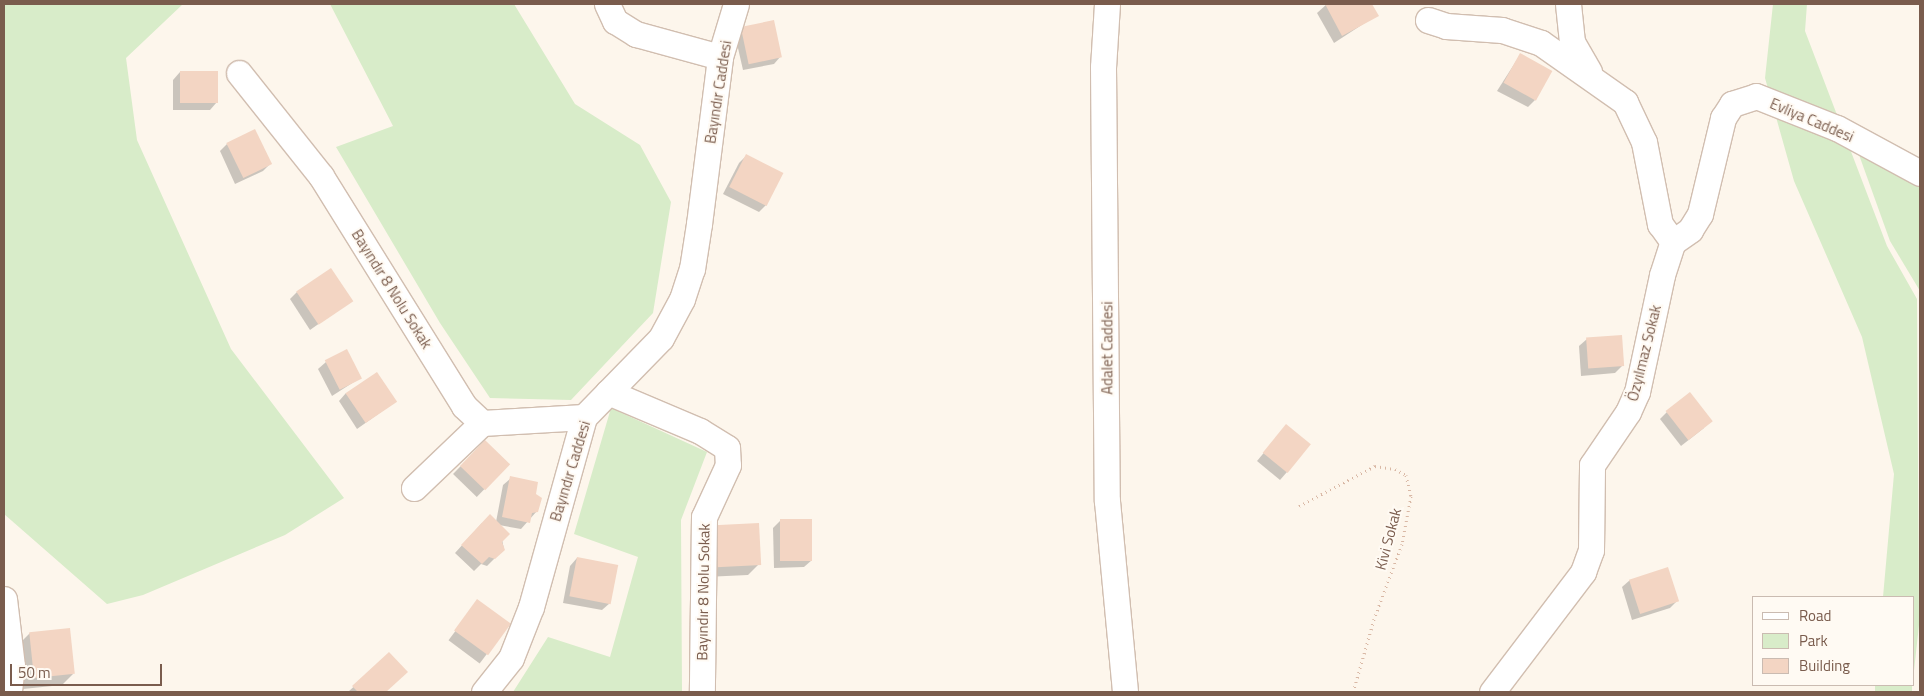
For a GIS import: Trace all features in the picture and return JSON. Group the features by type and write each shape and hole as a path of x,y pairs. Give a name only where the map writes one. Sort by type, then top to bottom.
{"street":[{"path":"607,4 615,21 636,34 720,57"},
{"name":"Bayındır Caddesi","path":"484,692 511,658 531,607 584,417 661,338 682,299 695,251 720,57 736,4"},
{"name":"Adalet Caddesi","path":"1107,4 1103,67 1106,501 1125,692"},
{"path":"1568,4 1572,42 1591,76"},
{"path":"1428,20 1446,26 1502,30 1541,43 1591,76 1625,102 1637,122 1644,142 1660,224 1673,242"},
{"name":"Bayındır 8 Nolu Sokak","path":"239,74 321,176 464,406 482,423"},
{"name":"Evliya Caddesi","path":"1673,242 1690,230 1700,214 1723,118 1732,104 1756,96 1837,128 1920,173"},
{"name":"Özyılmaz Sokak","path":"1492,692 1583,572 1591,550 1592,465 1628,412 1637,392 1662,275 1673,242"},
{"name":"Bayındır 8 Nolu Sokak","path":"608,392 700,432 727,448 728,465 704,517 702,692"},
{"path":"414,488 482,423 584,417"},
{"path":"4,599 12,666 9,692"}],"path":[{"name":"Kivi Sokak","path":"1299,506 1375,466 1395,469 1406,475 1411,496 1402,544 1374,619 1353,692"}],"green space":[{"path":"4,4 183,4 126,58 137,140 231,349 344,498 285,535 143,595 107,604 4,514"},
{"path":"330,4 514,4 575,104 640,145 671,202 653,313 571,400 490,398 440,323 336,147 393,126"},
{"path":"1773,4 1807,4 1805,31 1887,246 1917,299 1919,625 1914,671 1914,596 1883,596 1894,474 1862,337 1794,181 1765,78"},
{"path":"1858,152 1920,187 1920,291 1890,241"},
{"path":"611,408 707,452 681,520 682,692 513,692 548,637 610,657 638,557 574,534"},
{"path":"1875,686 1912,686 1912,692 1875,692"}],"building":[{"path":"1325,4 1372,4 1379,16 1342,36"},
{"path":"774,20 782,57 749,64 741,27"},
{"path":"1520,53 1552,71 1536,101 1504,83"},
{"path":"180,71 218,71 218,103 180,103"},
{"path":"255,129 272,164 243,178 226,143"},
{"path":"746,154 783,173 767,206 729,187"},
{"path":"331,268 353,301 319,325 296,291"},
{"path":"1622,335 1624,366 1588,368 1586,338"},
{"path":"347,349 362,378 340,390 325,360"},
{"path":"377,372 397,402 366,423 345,393"},
{"path":"1690,392 1713,421 1688,440 1666,411"},
{"path":"1286,424 1311,444 1288,473 1263,453"},
{"path":"485,440 510,464 485,490 460,466"},
{"path":"510,476 538,482 536,494 542,498 538,512 532,513 530,523 502,517"},
{"path":"490,514 510,534 502,542 505,550 495,559 489,557 482,564 461,545"},
{"path":"780,519 812,519 812,561 780,561"},
{"path":"759,523 761,565 716,567 714,525"},
{"path":"577,557 618,565 611,604 569,596"},
{"path":"1668,567 1679,601 1640,614 1629,580"},
{"path":"477,599 511,624 488,655 454,631"},
{"path":"70,628 75,674 34,678 29,632"},
{"path":"389,652 408,672 386,692 358,692 352,686"}]}
